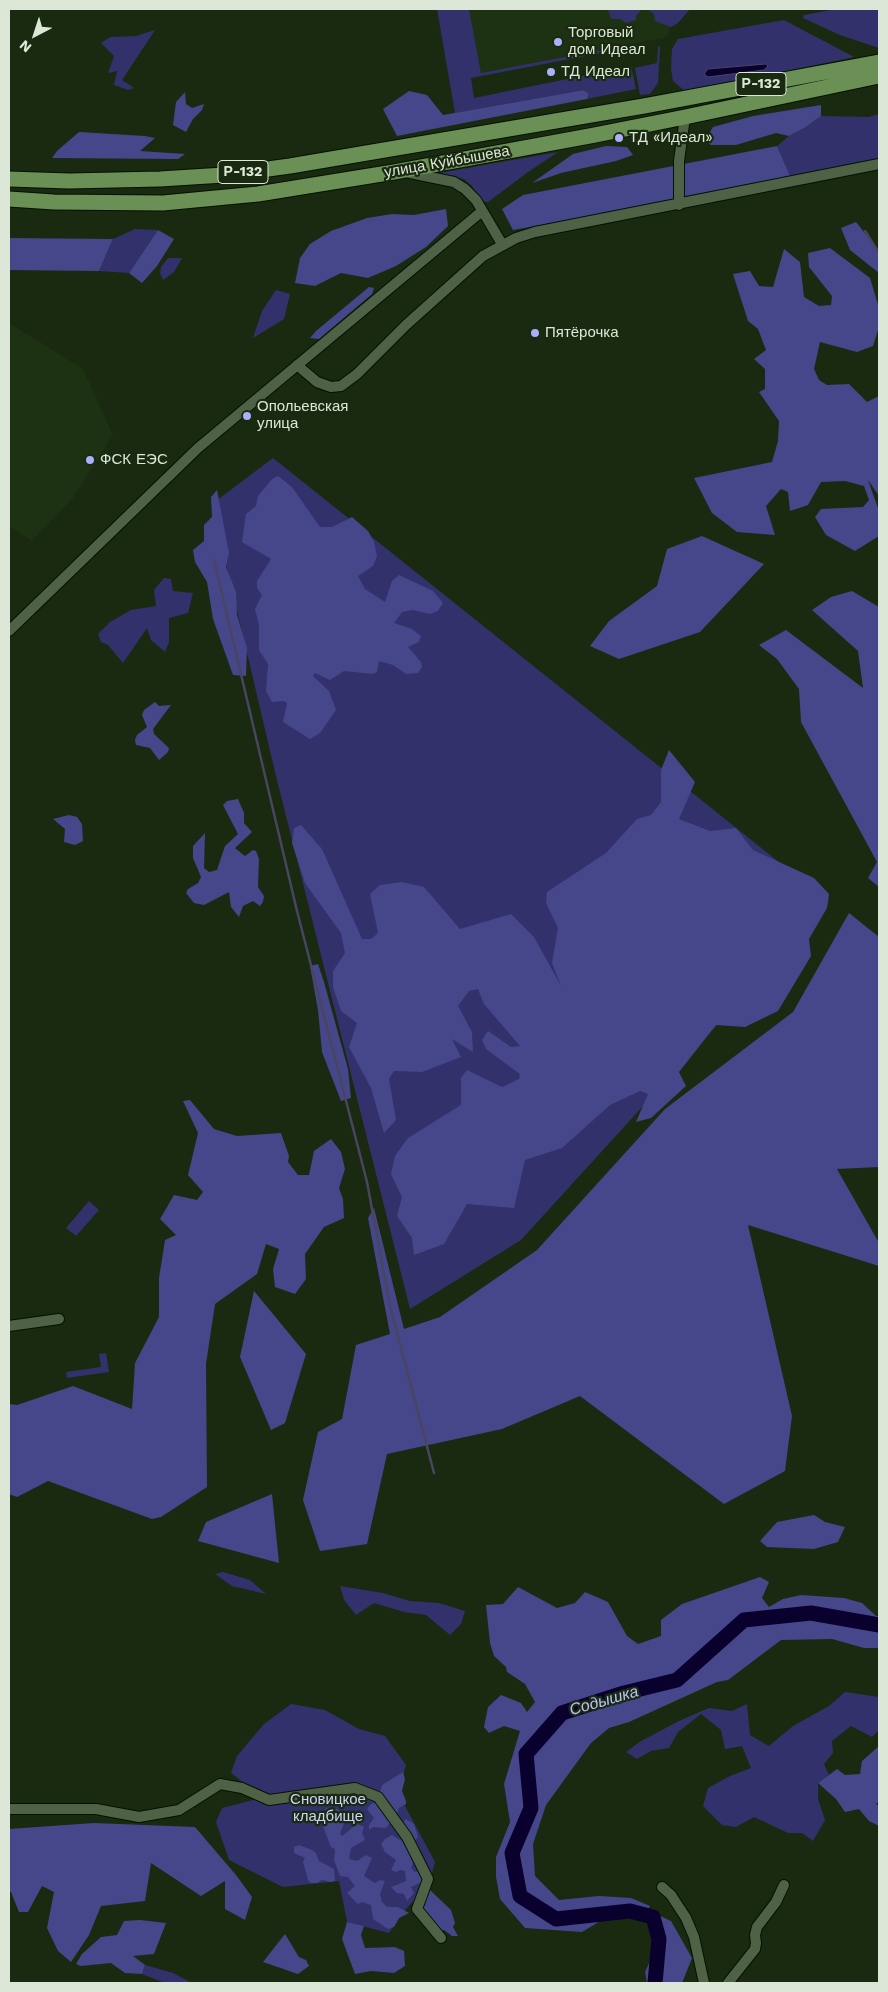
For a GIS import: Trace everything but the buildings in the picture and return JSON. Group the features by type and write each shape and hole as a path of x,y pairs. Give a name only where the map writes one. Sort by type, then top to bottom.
{"highway":[{"name":"улица Куйбышева","path":"9,178 68,181 160,179 233,174 644,106 879,62"},
{"name":"улица Куйбышева","path":"9,199 54,202 162,203 258,194 394,172 685,118 879,76"}],"street":[{"path":"678,205 679,162 685,118"},
{"path":"297,365 317,382 331,387 341,386 357,374 406,325 483,256 502,244 535,232 879,164"},
{"path":"394,172 417,173 454,182 466,189 476,200 481,212 502,244"},
{"path":"9,631 191,454 481,212"},
{"path":"9,1326 59,1319"},
{"path":"9,1809 96,1810 138,1817 179,1810 220,1784 242,1788 269,1800 355,1788 378,1797 407,1836 428,1879 417,1908 441,1938"},
{"path":"728,1983 755,1950 757,1928 776,1902 784,1885"},
{"path":"662,1887 671,1895 686,1918 694,1937 704,1983"}],"shaded area":[{"name":"Торговый дом Идеал","path":"469,9 675,9 667,37 481,73"},
{"path":"766,64 768,66 764,70 708,77 704,74 708,69"},
{"path":"9,323 83,369 113,435 73,498 32,541 9,526"}],"green space":[{"path":"437,9 469,9 481,73 616,47 617,50 471,78 474,98 631,66 636,89 587,99 589,94 584,90 455,113"},
{"path":"608,9 690,9 678,23 671,27 655,21 654,14 648,10 641,10 636,16 636,20 626,23 620,19 611,19"},
{"path":"836,9 879,9 879,48 840,35 803,18 804,15"},
{"path":"784,20 854,57 686,92 673,81 671,69 672,49 678,39"},
{"path":"155,30 122,80 134,88 128,90 114,85 117,71 108,73 114,56 101,43 110,37 136,36"},
{"path":"660,46 658,83 650,94 640,95 635,68 657,63 658,47"},
{"path":"584,90 589,94 587,99 397,136 383,109 409,91 427,95 443,115"},
{"path":"185,92 186,104 192,108 204,104 202,110 193,119 186,132 173,125 176,102"},
{"path":"821,105 821,116 789,136 776,133 736,145 711,145 705,141 713,127 753,116"},
{"path":"879,114 879,161 792,180 777,146 789,136 821,116 869,117"},
{"path":"79,132 155,138 140,151 185,154 178,159 52,158 57,151"},
{"path":"606,146 627,147 633,155 616,161 561,173 532,183 573,154"},
{"path":"777,146 792,180 513,230 502,209 523,195"},
{"path":"558,152 488,202 481,201 472,186 464,179 439,173"},
{"path":"446,209 448,226 426,247 396,266 368,278 341,273 315,286 295,283 300,258 310,244 331,231 367,218 392,214 414,215"},
{"path":"856,222 879,251 879,273 850,250 841,228"},
{"path":"135,229 158,230 129,273 99,271 113,239"},
{"path":"158,230 174,239 157,266 142,283 129,273"},
{"path":"9,238 113,239 99,271 9,270"},
{"path":"830,248 870,278 879,308 879,327 873,346 857,352 820,342 814,369 819,380 827,385 849,384 867,402 879,396 879,496 868,480 879,511 879,536 855,551 826,535 815,517 821,509 863,507 869,500 864,486 845,481 821,482 808,505 790,511 788,492 781,489 766,506 775,535 737,532 712,513 694,478 772,462 778,441 779,421 759,392 765,389 765,369 754,359 766,350 758,329 748,321 733,274 750,271 759,286 773,287 784,249 800,262 804,297 819,306 831,305 832,296 809,267 808,253"},
{"path":"168,258 182,258 174,272 163,280 160,273 161,267"},
{"path":"369,287 374,288 372,294 319,339 310,338 316,331"},
{"path":"276,290 290,294 284,319 253,338 262,311"},
{"path":"273,458 829,902 521,1240 410,1309 275,772 212,504"},
{"path":"278,476 292,487 320,527 332,527 352,517 368,531 374,542 377,556 373,566 358,576 365,589 385,602 392,581 399,575 433,591 443,603 438,611 430,614 413,610 402,612 394,623 412,629 421,636 419,642 408,647 421,662 422,667 418,673 406,674 393,665 379,661 377,672 373,674 344,671 330,680 315,673 313,676 329,691 336,710 320,733 310,739 283,722 287,703 284,701 272,702 266,691 268,664 259,650 259,625 255,609 262,595 257,588 257,581 271,559 242,542 246,514 256,506 258,496 272,479"},
{"path":"217,490 229,553 226,567 236,592 237,615 247,648 246,676 233,675 213,619 207,582 195,562 193,550 204,541 204,525 212,517 211,497"},
{"path":"702,536 764,564 700,632 619,659 590,646 609,621 657,586 667,549"},
{"path":"164,578 171,579 173,591 193,593 188,613 169,618 169,642 165,652 151,640 147,628 123,663 108,645 101,642 98,634 110,622 131,610 156,606 154,590"},
{"path":"852,591 879,607 879,887 868,878 877,862 801,722 799,689 777,659 759,645 786,630 863,688 858,651 812,610 831,597"},
{"path":"155,702 159,706 171,705 153,729 154,734 169,748 168,752 159,760 150,748 136,745 135,740 137,735 147,727 142,715 144,710"},
{"path":"669,750 695,782 679,819 710,831 736,828 753,850 814,878 829,894 827,908 809,939 811,956 778,1011 745,1027 716,1025 679,1072 686,1086 651,1118 636,1122 648,1094 640,1091 610,1105 562,1148 525,1160 514,1208 467,1204 444,1244 414,1255 412,1238 397,1216 402,1197 391,1174 395,1156 408,1138 461,1105 461,1078 467,1070 502,1087 519,1079 520,1074 486,1049 482,1040 488,1031 511,1047 520,1046 484,1004 478,989 469,991 458,1006 472,1032 473,1052 452,1039 461,1057 422,1072 394,1071 389,1079 396,1120 384,1133 371,1088 349,1047 357,1023 341,1011 333,987 333,971 345,953 341,933 305,883 292,843 294,828 301,825 322,849 362,939 371,939 378,933 370,894 380,885 402,882 424,887 460,929 511,914 534,937 561,986 552,963 558,928 546,903 547,892 606,853 637,819 651,815 661,802 661,770"},
{"path":"238,799 244,813 244,823 252,832 235,848 245,856 253,850 256,851 259,859 258,887 264,896 260,906 253,901 243,906 239,917 231,907 229,892 204,905 194,903 186,893 188,889 198,883 201,877 193,858 193,846 205,833 204,868 209,872 217,870 225,846 238,834 223,805 227,801"},
{"path":"69,815 77,817 82,824 83,841 75,845 64,842 65,829 53,819"},
{"path":"849,913 879,937 879,1167 837,1169 879,1243 879,1266 748,1225 792,1416 785,1471 724,1504 580,1396 502,1429 387,1454 367,1544 320,1551 303,1500 318,1432 342,1419 356,1345 390,1334 368,1218 374,1208 404,1329 440,1317 537,1250 665,1109 793,1012"},
{"path":"318,964 348,1069 351,1098 341,1101 322,1052 318,1010 310,966"},
{"path":"190,1100 214,1129 237,1136 281,1133 289,1156 288,1162 298,1175 309,1175 314,1151 331,1139 341,1152 345,1169 339,1188 343,1199 344,1218 324,1227 305,1254 306,1279 295,1294 275,1287 273,1269 279,1249 266,1244 257,1274 215,1304 206,1364 207,1487 161,1517 152,1519 48,1481 17,1497 9,1494 9,1404 17,1405 73,1386 132,1409 135,1363 159,1317 159,1278 165,1240 176,1235 160,1219 174,1195 197,1200 203,1192 188,1175 198,1133 183,1101"},
{"path":"89,1201 99,1210 76,1236 66,1228"},
{"path":"254,1291 306,1354 285,1423 271,1430 240,1357"},
{"path":"106,1353 109,1372 67,1378 66,1372 101,1367 99,1354"},
{"path":"272,1494 279,1563 198,1541 206,1522"},
{"path":"814,1515 825,1522 845,1527 838,1542 814,1549 767,1547 760,1541 777,1522"},
{"path":"223,1572 250,1580 266,1594 232,1586 215,1574"},
{"path":"760,1577 769,1582 762,1598 769,1607 783,1599 801,1595 844,1598 862,1603 876,1616 879,1616 879,1648 864,1648 832,1639 781,1640 728,1680 717,1682 629,1722 609,1728 591,1743 546,1805 533,1844 535,1876 559,1900 599,1896 631,1898 650,1906 647,1912 627,1905 582,1932 525,1928 500,1899 496,1877 496,1857 510,1822 504,1784 520,1731 504,1726 489,1733 484,1727 488,1707 501,1695 521,1703 527,1712 535,1702 525,1684 507,1672 506,1667 494,1656 490,1643 486,1605 503,1604 518,1587 557,1608 575,1603 585,1592 608,1602 627,1636 638,1644 661,1636 661,1620 682,1604"},
{"path":"340,1586 383,1593 410,1601 439,1603 465,1611 461,1624 450,1635 426,1615 404,1612 374,1603 356,1615 344,1600"},
{"path":"845,1692 879,1697 879,1730 872,1737 851,1726 832,1741 833,1753 824,1764 829,1775 818,1783 818,1799 825,1820 813,1841 802,1833 788,1833 754,1817 736,1827 722,1825 703,1806 708,1788 730,1776 751,1768 742,1746 725,1749 721,1730 701,1714 678,1732 669,1748 651,1751 637,1759 626,1752 641,1741 709,1708 732,1711 747,1704 750,1735 769,1746 793,1726 829,1706"},
{"name":"Сновицкое кладбище","path":"291,1704 325,1710 359,1729 385,1736 406,1765 398,1793 435,1862 429,1884 406,1909 389,1933 347,1922 339,1881 283,1887 229,1860 216,1822 222,1808 253,1800 257,1793 231,1773 237,1756 264,1724"},
{"path":"879,1746 879,1801 876,1804 879,1806 879,1826 869,1821 859,1809 845,1812 836,1799 818,1783 837,1769 845,1775 860,1774 862,1761"},
{"path":"403,1772 405,1779 402,1791 406,1804 399,1808 397,1813 389,1817 390,1823 386,1828 373,1827 369,1830 369,1825 374,1818 367,1809 371,1804 377,1802 382,1785"},
{"path":"326,1808 337,1809 348,1814 340,1833 342,1836 357,1824 364,1827 362,1833 365,1840 351,1848 349,1859 357,1861 366,1855 372,1858 364,1876 375,1883 380,1880 385,1881 380,1894 382,1902 387,1907 398,1907 409,1913 399,1918 394,1927 388,1929 373,1919 371,1905 362,1902 358,1904 347,1893 355,1886 348,1877 340,1876 334,1860 335,1849 331,1847 322,1824 335,1821 327,1814"},
{"path":"406,1819 414,1824 418,1837 411,1846 415,1858 411,1868 415,1872 425,1869 424,1881 411,1887 414,1893 407,1901 404,1894 397,1893 391,1887 406,1881 405,1871 396,1872 391,1870 396,1860 385,1852 381,1844 392,1835 405,1843 401,1825"},
{"path":"94,1823 195,1827 252,1897 245,1920 225,1909 225,1881 201,1896 151,1863 145,1901 101,1906 89,1935 71,1962 58,1951 47,1928 54,1892 42,1886 28,1912 19,1912 9,1891 9,1829"},
{"path":"299,1845 312,1850 316,1853 319,1861 334,1869 335,1881 322,1880 317,1883 311,1883 308,1880 303,1862 305,1858 294,1853 294,1847"},
{"path":"430,1890 451,1910 455,1923 453,1927 458,1936 452,1936 444,1930 439,1930 419,1910 421,1898"},
{"path":"656,1914 671,1921 692,1958 682,1983 647,1983 645,1972 652,1957"},
{"path":"140,1920 166,1923 154,1954 133,1956 145,1965 142,1974 125,1973 111,1963 81,1966 76,1964 82,1954 101,1937 117,1935 124,1921"},
{"path":"347,1922 364,1926 361,1935 365,1948 395,1947 404,1951 405,1966 394,1973 371,1971 355,1974 342,1939"},
{"path":"285,1934 299,1957 306,1960 309,1966 298,1974 263,1962"},
{"path":"145,1965 173,1973 192,1983 165,1983 142,1974"}],"waterway":[{"path":"865,231 879,253"},
{"path":"214,560 297,911 367,1182 390,1306 434,1473"},
{"name":"Содышка","path":"655,1983 659,1939 653,1917 630,1911 556,1919 520,1896 512,1853 531,1808 526,1754 562,1713 624,1693 677,1680 744,1620 811,1613 879,1625"}],"place":[{"name":"Торговый дом Идеал","path":"558,42"},
{"name":"ТД Идеал","path":"551,72"},
{"name":"ТД «Идеал»","path":"619,138"},
{"name":"Пятёрочка","path":"535,333"},
{"name":"Опольевская улица","path":"247,416"},
{"name":"ФСК ЕЭС","path":"90,460"}]}
